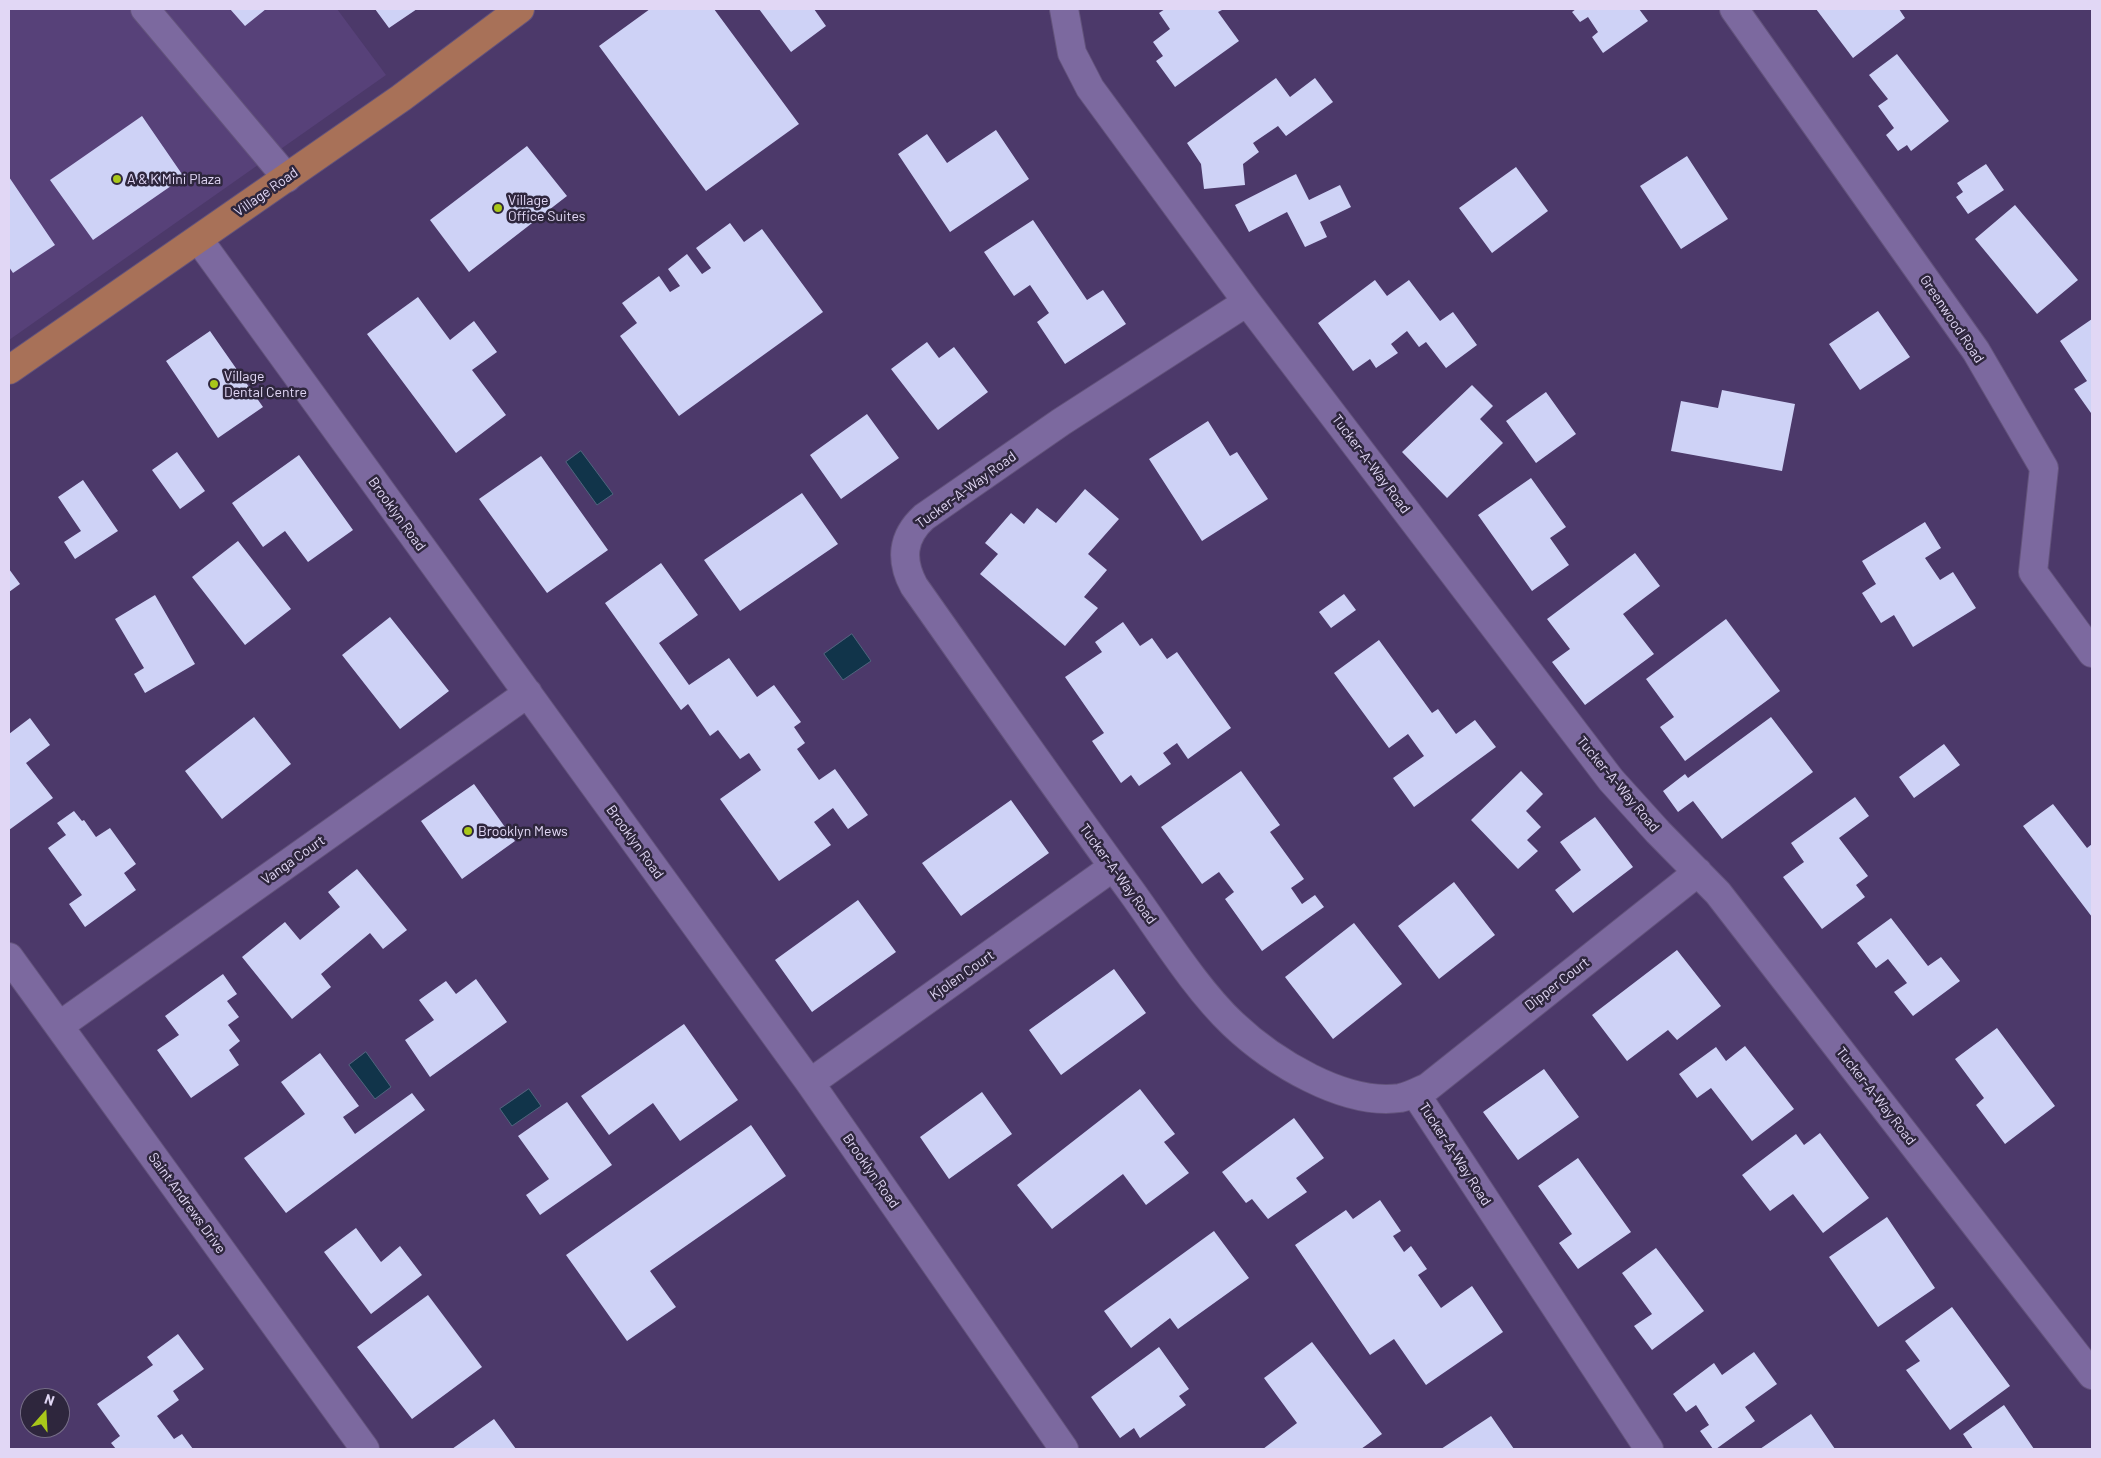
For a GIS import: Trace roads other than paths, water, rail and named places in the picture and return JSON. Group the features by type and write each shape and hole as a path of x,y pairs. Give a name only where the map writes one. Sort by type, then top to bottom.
{"main road":[{"name":"Village Road","path":"9,370 199,240 401,98 520,9"}],"street":[{"path":"145,9 287,178"},
{"name":"Tucker-A-Way Road","path":"1064,9 1072,52 1090,88 1247,302 1612,780 1652,826 1718,893 2092,1375"},
{"name":"Greenwood Road","path":"1734,9 1976,351 2044,468 2033,572 2092,653"},
{"name":"Brooklyn Road","path":"199,240 810,1083 1064,1449"},
{"name":"Tucker-A-Way Road","path":"1247,302 1061,422 924,517 912,530 904,549 906,569 914,586 1113,867 1207,995 1233,1024 1281,1062 1335,1088 1380,1098 1400,1098 1415,1093 1649,1449"},
{"name":"Vanga Court","path":"59,1026 528,693"},
{"name":"Kjolen Court","path":"810,1083 1113,867"},
{"name":"Dipper Court","path":"1415,1093 1428,1087 1698,872"},
{"name":"Saint Andrews Drive","path":"9,958 365,1449"}],"water":[{"path":"581,451 613,494 597,505 566,462"},
{"path":"852,634 871,661 843,680 824,654"},
{"path":"366,1052 391,1087 375,1099 349,1065"},
{"path":"529,1089 541,1106 512,1126 500,1109"}],"place":[{"name":"A & K Mini Plaza","path":"117,179"},
{"name":"Village Office Suites","path":"498,208"},
{"name":"Village Dental Centre","path":"214,384"},
{"name":"Brooklyn Mews","path":"468,831"}]}
